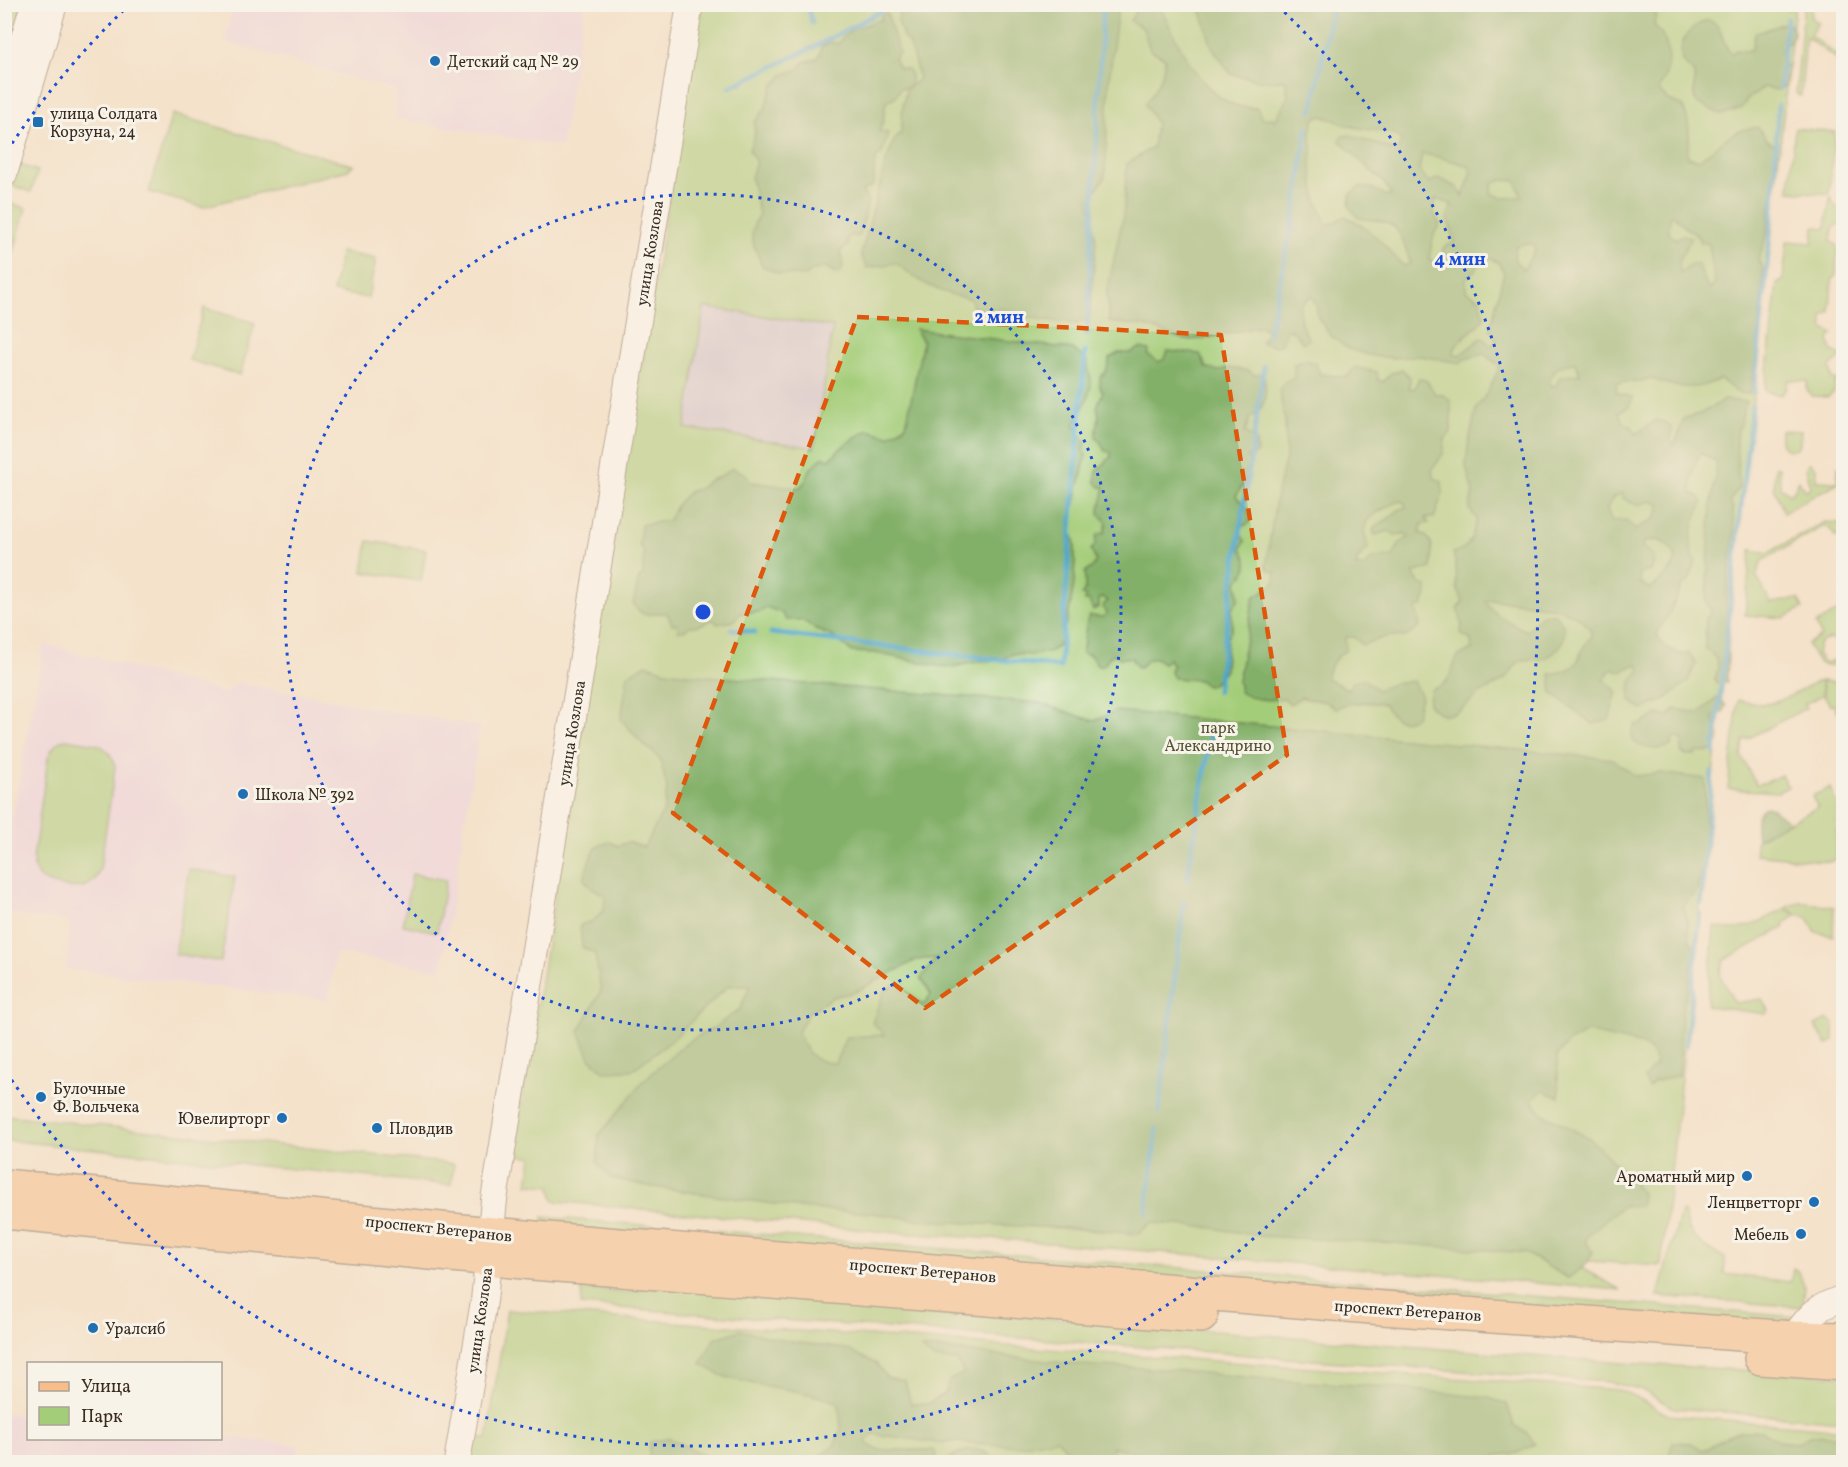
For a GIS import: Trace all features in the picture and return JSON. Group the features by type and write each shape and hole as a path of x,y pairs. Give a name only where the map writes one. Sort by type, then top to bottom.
{"main road":[{"name":"проспект Ветеранов","path":"4,1186 489,1245 1018,1303 1844,1364"},
{"name":"проспект Ветеранов","path":"4,1212 1793,1338 1844,1339"}],"street":[{"path":"4,106 34,4"},
{"path":"4,174 54,4"},
{"name":"улица Козлова","path":"458,1462 483,1301 494,1200 690,4"},
{"path":"1793,1338 1811,1313 1828,1303 1844,1298"}],"highlighted area":[{"path":"857,317 1221,335 1287,755 925,1008 673,813"}],"shaded area":[{"name":"Детский сад № 29","path":"234,5 585,5 561,146 396,119 395,90 225,41"},
{"path":"704,307 833,327 814,448 685,428"},
{"name":"Школа № 392","path":"44,644 226,693 238,683 480,727 441,970 336,953 328,1000 66,969 70,922 5,913 5,861"},
{"path":"5,1413 27,1417 27,1440 222,1440 222,1437 299,1445 296,1462 5,1462"}],"green space":[{"path":"5,5 24,5 5,69"},
{"name":"парк Александрино","path":"700,5 1795,5 1661,1266 1532,1257 1568,1278 1581,1268 1621,1290 1001,1239 898,1233 554,1201 551,1186 528,1184 532,1157 513,1154","holes":["704,307 833,327 814,448 685,428","920,1220 1142,1230 1138,1234"]},
{"path":"900,5 1118,5 1109,82 1105,177 1089,201 1096,240 1090,318 1076,324 1027,317 1004,309 983,310 973,307 971,299 931,287 896,263 867,268 861,255 885,165 893,142 901,132 906,90 919,79 910,45 903,37 898,21"},
{"path":"1139,5 1159,5 1187,59 1205,84 1229,103 1257,108 1262,119 1272,118 1275,121 1288,96 1286,80 1263,81 1231,74 1212,47 1200,8 1202,5 1652,5 1657,12 1654,25 1665,41 1668,53 1666,74 1659,91 1667,99 1683,106 1689,128 1688,157 1699,160 1728,137 1742,130 1758,127 1767,140 1774,144 1778,152 1766,237 1758,260 1763,268 1762,291 1750,394 1738,393 1720,379 1693,387 1677,386 1650,378 1642,381 1616,383 1617,393 1632,397 1631,403 1619,412 1622,421 1633,428 1636,434 1656,420 1667,423 1672,429 1671,441 1674,447 1684,418 1700,414 1724,400 1746,402 1736,438 1739,487 1730,501 1733,509 1734,532 1726,603 1729,628 1727,683 1717,684 1715,679 1718,670 1717,661 1705,649 1706,617 1710,616 1711,612 1706,602 1711,507 1717,462 1701,453 1692,472 1691,482 1692,493 1700,497 1703,503 1694,524 1691,540 1691,548 1696,561 1689,581 1682,586 1657,635 1661,643 1682,655 1689,653 1696,663 1688,681 1667,698 1642,710 1630,700 1631,681 1640,670 1637,663 1622,672 1612,668 1604,679 1617,692 1609,720 1593,724 1552,693 1550,674 1562,672 1575,665 1592,636 1587,625 1578,617 1551,607 1495,600 1485,601 1497,614 1527,631 1542,614 1555,614 1564,627 1561,644 1555,652 1546,657 1519,662 1503,681 1481,693 1456,712 1443,714 1428,704 1431,690 1447,680 1458,656 1472,649 1471,640 1461,634 1462,624 1458,609 1463,602 1457,588 1453,553 1460,551 1468,544 1477,519 1469,509 1473,493 1466,466 1468,446 1476,409 1489,390 1500,366 1484,354 1465,359 1460,363 1421,356 1393,358 1368,355 1349,349 1331,336 1317,316 1317,307 1311,296 1300,305 1301,323 1309,339 1303,343 1293,331 1287,330 1280,345 1274,346 1261,342 1267,333 1265,328 1258,327 1203,339 1185,340 1146,326 1109,322 1107,292 1123,217 1127,164 1153,147 1156,123 1145,104 1159,82 1165,58 1150,50 1143,28 1130,21","holes":["1321,116 1350,126 1390,133 1401,139 1396,151 1350,135 1341,137 1340,141 1386,185 1391,195 1384,195 1372,188 1359,187 1350,195 1349,206 1358,218 1390,224 1395,228 1403,241 1411,263 1404,266 1373,234 1344,216 1334,223 1326,224 1316,198 1311,166 1311,132 1314,119","1422,154 1469,166 1471,174 1463,196 1457,187 1438,178 1429,183 1419,170","1502,180 1516,181 1522,197 1502,198 1491,193 1493,183","1435,199 1452,204 1447,219 1454,242 1443,248 1442,263 1438,266 1429,258 1434,234 1440,224 1434,214","1673,215 1688,230 1693,231 1701,242 1709,244 1715,284 1710,290 1697,264 1690,265 1680,274 1679,261 1691,237 1682,235 1676,239 1669,234 1670,216","1528,243 1535,246 1524,269 1514,257 1516,246","1486,257 1498,262 1504,272 1490,330 1497,340 1491,346 1483,338 1480,339 1460,355 1453,355 1462,339 1484,318 1480,299 1466,291 1466,278","1575,363 1580,374 1560,377 1553,387 1549,382 1551,377 1559,367","1623,493 1622,497 1633,503 1652,501 1660,505 1657,516 1635,530 1626,520 1611,521 1607,508 1613,497","1658,540 1674,552 1675,558 1670,571 1650,589 1640,583 1640,573 1651,571 1655,557 1642,546 1646,541"]},
{"path":"1804,5 1812,5 1811,18 1818,23 1810,35 1843,60 1843,64 1806,37 1801,95 1799,96 1796,93"},
{"path":"887,13 899,53 894,58 899,68 908,69 911,83 905,88 900,88 896,96 886,102 879,131 888,133 882,154 875,159 873,186 862,191 868,201 860,235 857,237 851,235 847,239 848,246 840,251 843,266 837,274 825,267 811,271 806,276 780,274 762,266 752,235 759,214 751,178 756,162 749,150 755,134 754,123 765,109 773,86 783,75 799,69 804,62 817,59 821,47 831,42 838,44 856,27 881,20 881,15"},
{"path":"1708,20 1720,30 1731,54 1736,50 1752,49 1755,33 1784,23 1791,25 1793,36 1781,51 1788,70 1784,87 1777,90 1764,87 1749,97 1741,108 1722,115 1697,103 1694,97 1694,73 1682,61 1681,53 1687,35 1696,26"},
{"path":"172,114 353,165 348,170 202,207 149,192"},
{"path":"1795,128 1835,132 1829,194 1789,191"},
{"path":"19,165 38,171 31,192 13,186"},
{"path":"1830,197 1842,214 1842,222 1833,228 1831,242 1837,245 1836,275 1832,281 1830,312 1823,316 1823,328 1833,334 1829,340 1832,351 1843,356 1830,367 1832,379 1843,379 1843,383 1835,382 1834,392 1828,397 1812,396 1807,390 1807,381 1788,380 1787,388 1781,395 1768,392 1765,389 1777,284 1783,281 1787,241 1813,243 1814,227 1826,228"},
{"path":"8,203 26,208 5,282 4,214"},
{"path":"341,252 376,259 368,298 333,292"},
{"path":"204,308 255,323 240,375 189,360"},
{"path":"915,329 1073,349 1088,361 1091,381 1089,392 1074,424 1086,442 1084,451 1086,456 1071,529 1075,544 1075,578 1068,618 1058,646 1051,651 1034,655 1013,654 997,661 982,661 952,667 939,666 875,653 852,652 835,638 802,620 786,620 782,613 766,607 760,612 741,613 734,621 717,624 714,620 678,631 677,624 672,624 667,613 641,613 633,604 639,578 643,575 644,550 639,546 641,525 669,520 677,504 689,492 700,488 732,468 746,474 750,482 799,488 805,482 811,468 823,457 830,459 868,430 889,436 906,425 923,341"},
{"path":"1140,348 1149,350 1148,355 1158,362 1165,359 1168,351 1200,354 1207,368 1219,371 1228,368 1250,371 1253,375 1264,374 1265,399 1260,410 1250,417 1245,432 1256,440 1257,452 1247,457 1251,466 1244,473 1245,481 1236,496 1248,509 1250,523 1243,526 1241,534 1245,541 1241,549 1247,566 1237,582 1239,599 1232,609 1232,629 1227,638 1225,670 1212,685 1207,686 1199,680 1174,678 1170,670 1173,665 1169,659 1163,663 1156,658 1147,660 1139,668 1132,658 1120,658 1114,654 1104,665 1098,666 1090,655 1082,653 1089,616 1104,617 1107,613 1103,608 1104,604 1108,601 1103,597 1099,599 1099,607 1093,610 1089,601 1085,601 1086,597 1082,595 1085,589 1085,572 1092,568 1096,561 1091,550 1095,545 1097,535 1104,533 1107,523 1099,513 1105,487 1100,487 1095,481 1097,471 1111,457 1111,452 1105,451 1096,437 1099,415 1097,406 1103,392 1100,387 1100,377 1106,372 1110,358 1118,353 1130,353"},
{"path":"1306,360 1315,363 1320,374 1347,377 1355,367 1377,372 1378,380 1383,382 1390,374 1402,369 1410,378 1409,388 1414,389 1419,378 1427,381 1435,394 1441,394 1451,400 1451,432 1445,439 1443,454 1432,470 1434,478 1442,481 1443,493 1434,518 1425,518 1429,523 1422,524 1420,533 1429,539 1431,544 1431,569 1413,573 1420,584 1427,587 1427,595 1422,606 1416,609 1420,627 1406,637 1388,636 1362,645 1354,637 1345,637 1346,650 1333,662 1326,678 1348,689 1353,682 1363,679 1378,690 1396,683 1413,681 1421,697 1416,717 1411,719 1397,719 1385,704 1353,703 1336,709 1323,701 1301,697 1290,704 1284,698 1261,700 1240,692 1238,681 1254,597 1275,583 1276,572 1270,571 1266,566 1277,492 1286,458 1285,421 1279,390 1286,381 1294,378 1294,364","holes":["1400,501 1405,503 1406,507 1377,525 1373,530 1375,535 1389,531 1395,535 1410,536 1400,543 1393,556 1373,558 1365,566 1356,567 1357,560 1368,548 1364,531 1367,520"]},
{"path":"1781,430 1801,431 1797,449 1789,450 1784,447 1781,442"},
{"path":"1808,463 1816,468 1816,481 1837,482 1838,467 1843,468 1843,480 1784,512 1774,488 1775,467 1779,467 1780,487 1790,494 1795,489 1798,480 1806,491 1811,488 1806,468"},
{"path":"1825,522 1843,525 1843,538 1835,536 1829,528 1824,526 1762,561 1756,576 1771,603 1798,599 1803,608 1784,618 1745,615 1751,550 1768,553"},
{"path":"368,541 426,550 421,581 363,572"},
{"path":"1842,611 1841,666 1822,665 1814,656 1807,644 1821,636 1816,624","holes":["1831,639 1838,643 1840,652 1835,660 1824,663 1817,654 1820,642"]},
{"path":"646,664 666,671 695,675 1040,703 1094,721 1116,711 1613,759 1635,776 1661,773 1705,779 1705,860 1697,891 1683,906 1695,959 1690,968 1682,1012 1679,1075 1654,1082 1649,1087 1644,1079 1656,1064 1653,1054 1643,1045 1587,1032 1569,1042 1557,1055 1559,1097 1543,1091 1531,1099 1542,1113 1589,1138 1627,1175 1642,1194 1641,1206 1623,1206 1585,1239 1592,1252 1587,1264 1568,1278 1525,1253 1259,1236 1213,1228 1151,1223 1138,1234 920,1220 873,1213 808,1209 647,1186 611,1178 597,1163 599,1135 645,1079 689,1041 714,1028 740,1009 750,986 728,986 670,1042 632,1070 604,1071 590,1058 579,1031 601,991 595,954 582,947 580,925 593,921 604,910 605,896 591,887 584,879 589,861 597,846 610,842 618,846 628,842 644,847 664,810 667,788 660,759 621,719 628,675","holes":["937,958 921,978 931,994 924,1005 896,984 884,991 872,1023 885,1035 846,1037 835,1063 821,1061 807,1051 798,1032 809,1012 833,997 855,992 916,960"]},
{"path":"1821,681 1823,695 1804,704 1806,708 1743,741 1741,756 1756,784 1767,782 1781,775 1788,787 1778,792 1728,789 1738,700 1760,704 1770,703"},
{"path":"1822,681 1840,683 1840,712 1836,711 1835,705 1830,705 1824,695"},
{"path":"1717,698 1726,706 1723,713 1713,716 1719,736 1717,745 1711,750 1686,755 1681,752 1683,740 1676,737 1673,738 1671,746 1657,749 1647,748 1634,742 1632,733 1636,724 1640,725 1658,714 1668,717 1675,709 1699,713"},
{"path":"65,739 90,742 103,747 112,758 115,767 100,869 93,881 78,887 64,887 49,883 39,877 34,869 33,859 48,758 54,746"},
{"path":"1830,788 1837,805 1836,859 1830,862 1755,854 1757,839 1818,807 1812,797"},
{"path":"1766,807 1773,809 1789,822 1757,839 1757,817"},
{"path":"189,869 235,877 221,962 175,954"},
{"path":"412,874 446,880 437,932 403,925"},
{"path":"1800,902 1834,907 1833,936 1816,932 1808,918 1799,914 1784,923 1785,927 1724,960 1720,976 1735,1003 1762,999 1769,1010 1766,1014 1707,1006 1714,926 1724,929 1742,928 1760,922 1786,908 1796,914 1787,907"},
{"path":"1827,1019 1834,1023 1834,1040 1827,1045 1815,1025"},
{"path":"5,1115 454,1164 451,1185 5,1140"},
{"path":"1681,1212 1685,1213 1689,1228 1698,1241 1725,1258 1724,1274 1791,1282 1793,1268 1799,1272 1804,1286 1802,1307 1658,1296"},
{"path":"543,1217 1796,1317 1790,1325 542,1230"},
{"path":"631,1285 1623,1363 1843,1376 1843,1422 1674,1408 1640,1389 1608,1382 581,1305 582,1289 630,1293"},
{"path":"507,1310 1619,1390 1668,1415 1844,1430 1843,1462 467,1462 471,1437 487,1439"},
{"path":"740,1330 787,1341 846,1349 877,1364 887,1378 905,1381 911,1404 928,1404 944,1394 950,1380 964,1373 957,1361 934,1359 921,1349 935,1348 1080,1365 1162,1369 1276,1380 1388,1387 1489,1398 1507,1404 1514,1425 1526,1432 1535,1444 1517,1453 1498,1455 1475,1462 1176,1462 1113,1447 1111,1462 1067,1462 1069,1452 1057,1439 1018,1446 938,1443 873,1434 867,1439 867,1444 878,1450 934,1450 935,1462 769,1462 813,1461 834,1446 841,1429 839,1403 726,1377 701,1364 714,1339"},
{"path":"1741,1431 1762,1431 1779,1441 1798,1443 1811,1435 1834,1436 1843,1441 1843,1462 1667,1462 1673,1442 1691,1443 1703,1450"},
{"path":"669,1438 707,1457 732,1462 649,1462 650,1442"},
{"path":"975,1449 988,1453 990,1459 1028,1457 1031,1462 951,1462 950,1458 958,1453"}],"waterway":[{"path":"810,4 808,8 812,23"},
{"path":"1087,333 1103,4"},
{"path":"1312,111 1333,4"},
{"path":"1788,4 1789,8"},
{"path":"730,87 818,45 883,10"},
{"path":"1780,88 1787,19"},
{"path":"1754,392 1773,207 1778,105"},
{"path":"1268,336 1295,213 1307,128"},
{"path":"771,633 1060,667 1085,352"},
{"path":"1217,692 1264,366"},
{"path":"1714,753 1752,406"},
{"path":"731,629 755,632"},
{"path":"1187,880 1212,727"},
{"path":"1701,903 1712,772"},
{"path":"1159,1111 1184,902"},
{"path":"1686,1046 1700,914"},
{"path":"1146,1213 1157,1129"}],"place":[{"name":"Детский сад № 29","path":"435,61"},
{"name":"улица Солдата Корзуна, 24","path":"38,122"},
{"name":"Школа № 392","path":"243,794"},
{"name":"Булочные Ф. Вольчека","path":"41,1097"},
{"name":"Ювелирторг","path":"282,1118"},
{"name":"Пловдив","path":"377,1128"},
{"name":"Ароматный мир","path":"1747,1176"},
{"name":"Ленцветторг","path":"1814,1202"},
{"name":"Мебель","path":"1801,1234"},
{"name":"Уралсиб","path":"93,1328"}]}
